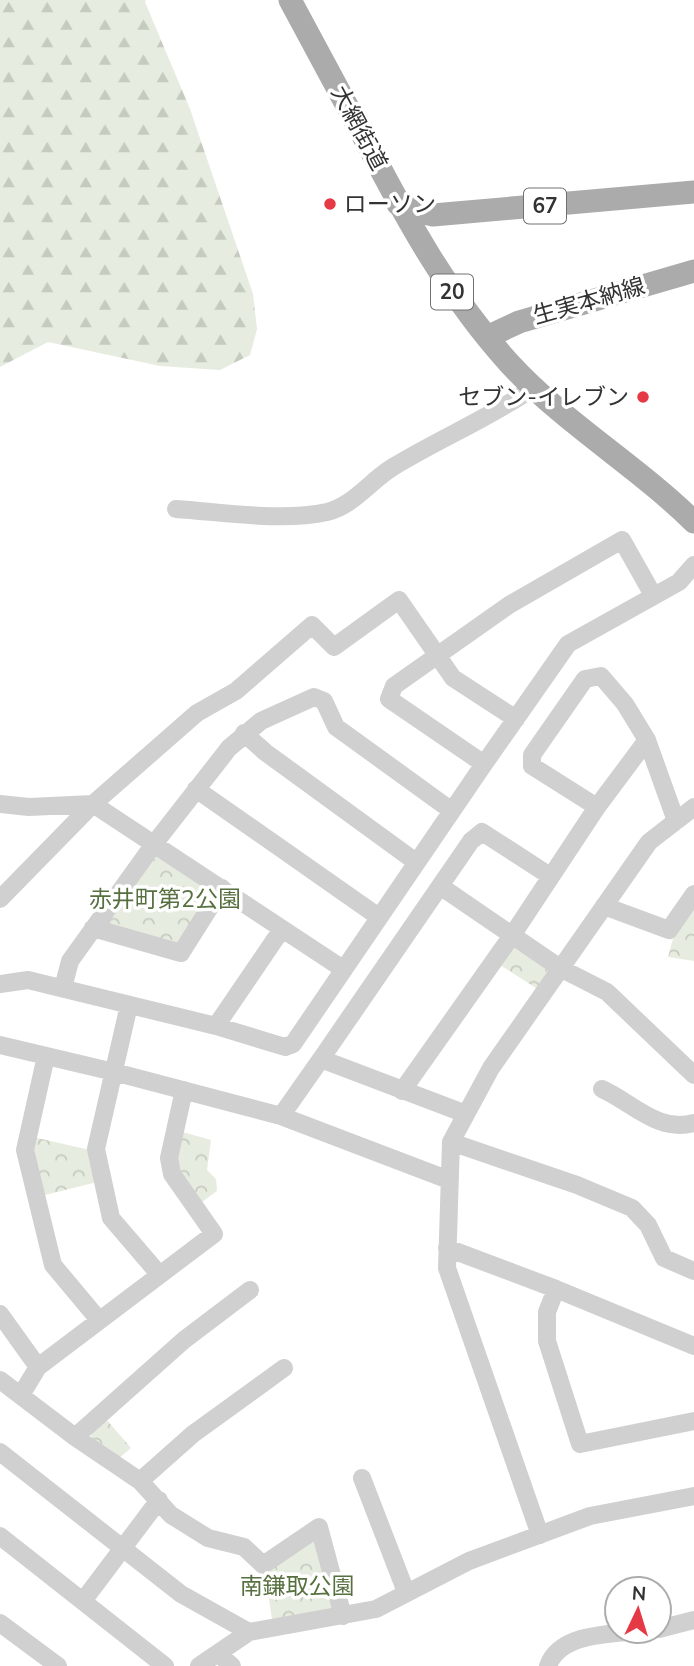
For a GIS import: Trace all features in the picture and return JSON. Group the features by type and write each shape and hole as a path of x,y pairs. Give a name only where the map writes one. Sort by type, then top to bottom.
{"main road":[{"name":"大網街道","path":"291,0 398,204 450,289 487,337 533,388 692,514"},
{"name":"67","path":"398,204 433,215 694,192"},
{"name":"生実本納線","path":"487,337 519,322 694,271"}],"street":[{"path":"176,509 291,516 331,511 346,503 391,468 511,403 533,388"},
{"path":"484,764 389,699 394,686 509,605 622,540 653,594"},
{"path":"0,984 29,980 216,1026 285,1047 293,1044 568,644 653,594 679,582 694,565"},
{"path":"0,899 93,804 197,713 236,691 312,625 334,646 399,600 453,678 516,719"},
{"path":"597,807 532,765 532,755 585,680 601,676 625,704 647,740 676,821"},
{"path":"63,988 70,961 153,844 229,747 261,721 314,697 324,701 336,727 452,811"},
{"path":"244,733 265,752 416,862"},
{"path":"402,1091 513,934 597,807 647,740"},
{"path":"196,789 379,917"},
{"path":"0,804 29,807 93,804 343,969"},
{"path":"540,1535 447,1268 451,1142 491,1068 649,842 694,807"},
{"path":"281,1116 471,841 482,832 550,876"},
{"path":"440,886 560,968 607,992 694,1075"},
{"path":"93,928 181,953 222,888"},
{"path":"604,906 669,930 694,894"},
{"path":"216,1026 282,929"},
{"path":"129,1006 96,1149 111,1218 159,1274"},
{"path":"0,1045 281,1116 449,1180"},
{"path":"46,1056 25,1150 53,1265 99,1320"},
{"path":"321,1059 466,1114"},
{"path":"602,1089 662,1124 682,1126 694,1123"},
{"path":"21,1395 38,1367 214,1234 172,1174 169,1158 184,1090"},
{"path":"451,1142 577,1185 632,1208 648,1225 664,1258 694,1271"},
{"path":"447,1248 694,1346"},
{"path":"556,1289 547,1312 547,1341 580,1444 694,1421"},
{"path":"75,1437 184,1340 250,1290"},
{"path":"0,1314 38,1367"},
{"path":"140,1481 193,1434 284,1368"},
{"path":"0,1380 75,1437 140,1481 171,1515 208,1538 244,1547 263,1565 319,1527 343,1616"},
{"path":"0,1452 181,1594 249,1632"},
{"path":"362,1478 406,1592"},
{"path":"199,1666 249,1632 376,1609 469,1561 590,1516 694,1496"},
{"path":"83,1601 159,1500"},
{"path":"0,1536 165,1666"},
{"path":"673,1625 694,1620"},
{"path":"0,1623 58,1666"},
{"path":"548,1666 569,1644 603,1635"},
{"path":"218,1653 232,1666"}],"green space":[{"path":"0,0 146,0 190,109 253,294 257,329 250,355 220,370 160,366 48,342 0,367"},
{"name":"赤井町第2公園","path":"155,852 215,890 178,944 104,928"},
{"path":"691,907 694,907 694,961 668,957 673,939"},
{"path":"510,944 549,966 550,973 539,990 497,963"},
{"path":"179,1131 211,1140 207,1170 216,1179 217,1191 199,1204 176,1172"},
{"path":"33,1137 90,1150 97,1182 41,1196 31,1149"},
{"path":"106,1419 131,1448 118,1459 91,1439 92,1432"},
{"name":"南鎌取公園","path":"313,1538 333,1609 272,1619 265,1573"}],"place":[{"name":"ローソン","path":"330,204"},
{"name":"セブン-イレブン","path":"643,397"}]}
